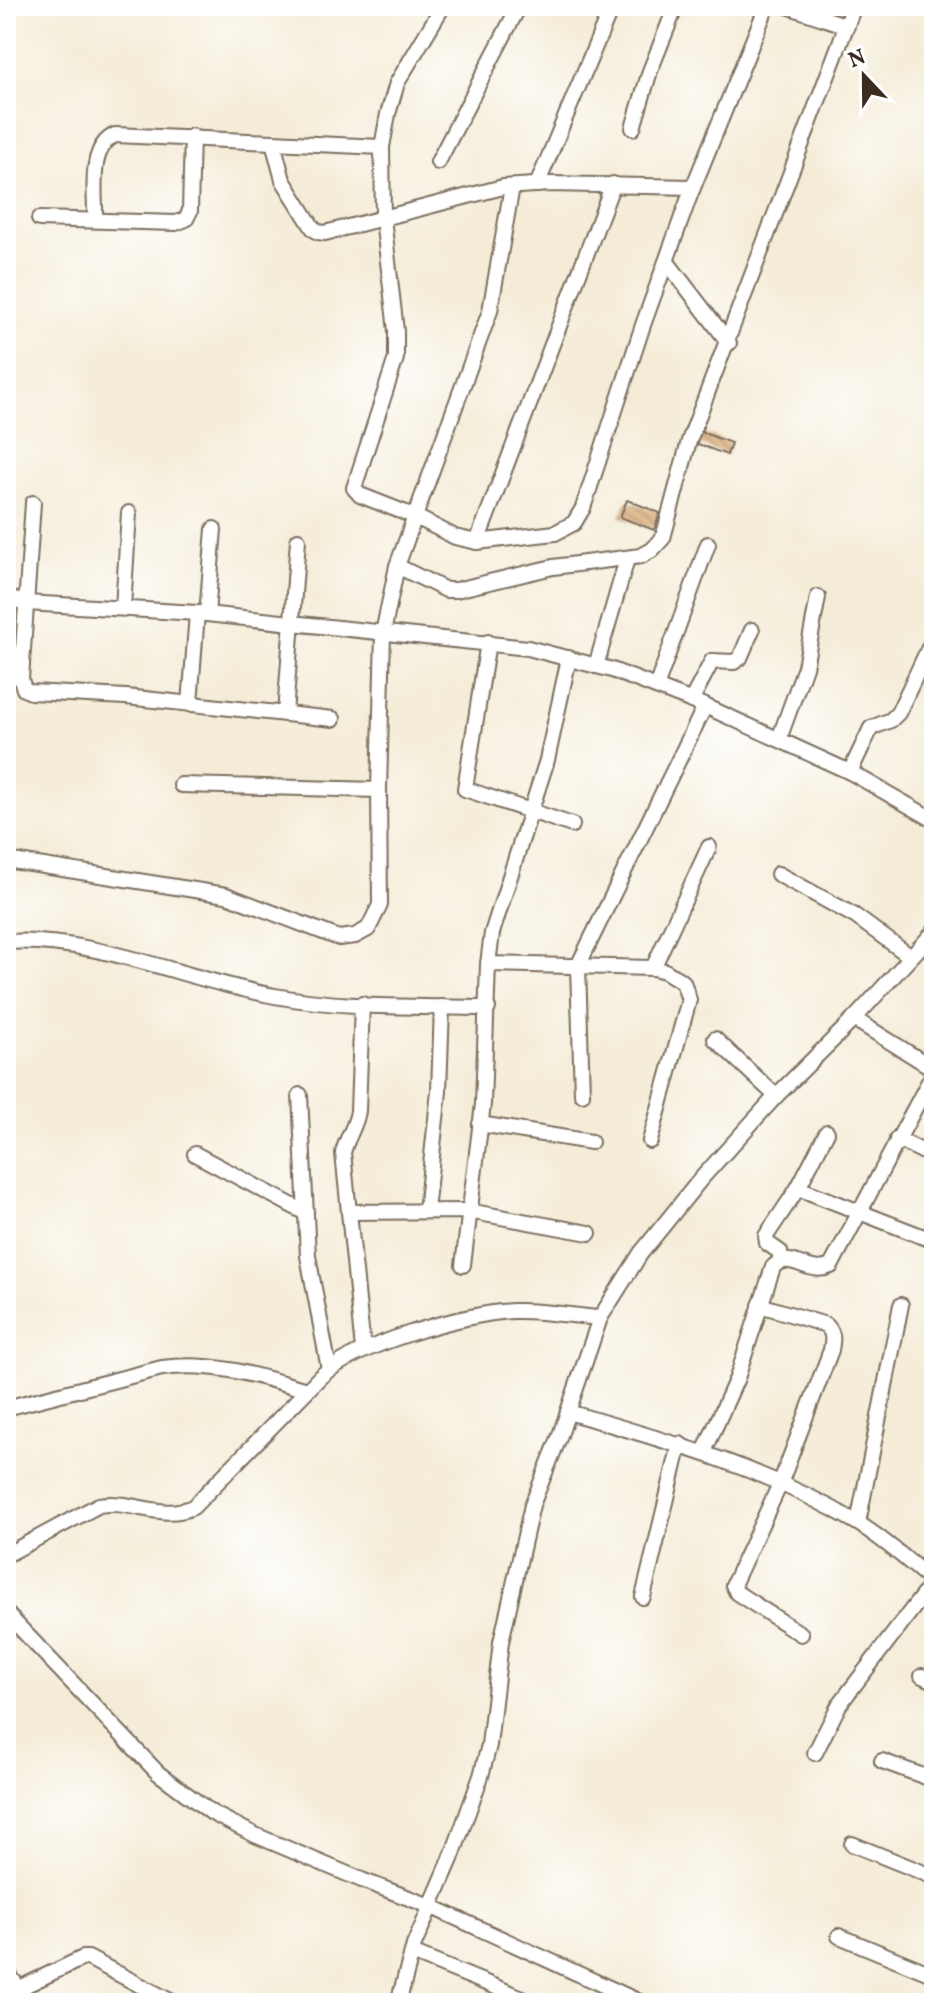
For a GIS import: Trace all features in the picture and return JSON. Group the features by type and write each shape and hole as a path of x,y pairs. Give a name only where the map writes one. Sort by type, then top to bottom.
{"street":[{"path":"443,6 397,83 382,147 383,218 396,331 396,358 354,488 360,495 416,517 455,537 477,542 555,533 574,523 579,516 693,187 767,6"},
{"path":"438,162 519,6"},
{"path":"537,185 612,6"},
{"path":"633,128 650,71 676,6"},
{"path":"787,6 847,26"},
{"path":"397,566 446,590 456,590 553,567 641,556 663,538 689,441 729,343 854,6"},
{"path":"95,220 97,153 102,143 115,135 192,136 382,147"},
{"path":"39,219 176,223 186,219 190,211 192,136"},
{"path":"273,142 283,180 318,232 325,233 512,187 613,184 693,187"},
{"path":"477,542 613,184"},
{"path":"6,860 226,895 339,938 355,936 368,929 380,905 383,633 397,566 490,311 512,187"},
{"path":"667,262 729,343"},
{"path":"33,503 21,679 24,689 333,719"},
{"path":"123,608 129,513"},
{"path":"190,704 214,529"},
{"path":"285,714 298,540"},
{"path":"656,687 708,544"},
{"path":"596,666 627,559"},
{"path":"6,597 26,603 202,613 528,648 596,666 698,703 850,772 934,820"},
{"path":"779,739 805,667 818,597"},
{"path":"582,1094 578,966 698,703 712,661 734,662 740,658 752,630"},
{"path":"850,772 871,728 891,720 898,713 934,637"},
{"path":"488,642 464,788 467,792 530,809 572,825"},
{"path":"463,1265 480,1124 492,933 547,760 569,658"},
{"path":"181,785 379,790"},
{"path":"653,968 709,847"},
{"path":"778,874 855,916 911,957"},
{"path":"398,2003 413,1949 451,1859 481,1776 489,1745 501,1642 532,1505 600,1318 641,1253 665,1222 776,1096 854,1019 934,932"},
{"path":"6,942 83,946 276,997 315,1002 488,1008"},
{"path":"488,964 653,968 677,977 686,987 689,1000 650,1141"},
{"path":"362,1004 357,1121 343,1153 363,1350"},
{"path":"426,1211 439,1091 442,1007"},
{"path":"704,1452 737,1378 773,1267 789,1259 821,1271 831,1266 934,1070 854,1019"},
{"path":"715,1039 776,1096"},
{"path":"300,1095 308,1256 329,1369"},
{"path":"480,1124 591,1142"},
{"path":"780,1261 780,1252 767,1243 766,1236 798,1188 827,1132"},
{"path":"897,1139 934,1157"},
{"path":"195,1154 306,1213"},
{"path":"798,1188 934,1241"},
{"path":"349,1212 468,1211 589,1233"},
{"path":"760,1305 826,1325 833,1337 831,1350 780,1484 734,1578 734,1589 801,1634"},
{"path":"858,1523 901,1305"},
{"path":"6,1555 99,1505 115,1504 168,1513 193,1507 329,1369 363,1350 489,1313 516,1311 600,1318"},
{"path":"6,1408 162,1368 187,1365 238,1369 307,1390"},
{"path":"568,1412 704,1452 780,1484 858,1523 931,1580"},
{"path":"643,1597 680,1444"},
{"path":"815,1753 839,1705 931,1580 934,1538"},
{"path":"6,1613 158,1773 195,1801 255,1835 642,2003"},
{"path":"882,1761 934,1780"},
{"path":"852,1844 934,1877"},
{"path":"839,1936 934,1975"},
{"path":"413,1949 535,2003"},
{"path":"25,1997 30,1982 88,1958 174,2003"},
{"path":"6,1971 25,1997"}],"building":[{"path":"814,6 847,6 843,17"},
{"path":"696,430 731,443 727,455 692,442"},
{"path":"627,500 660,513 654,530 620,517"}]}
